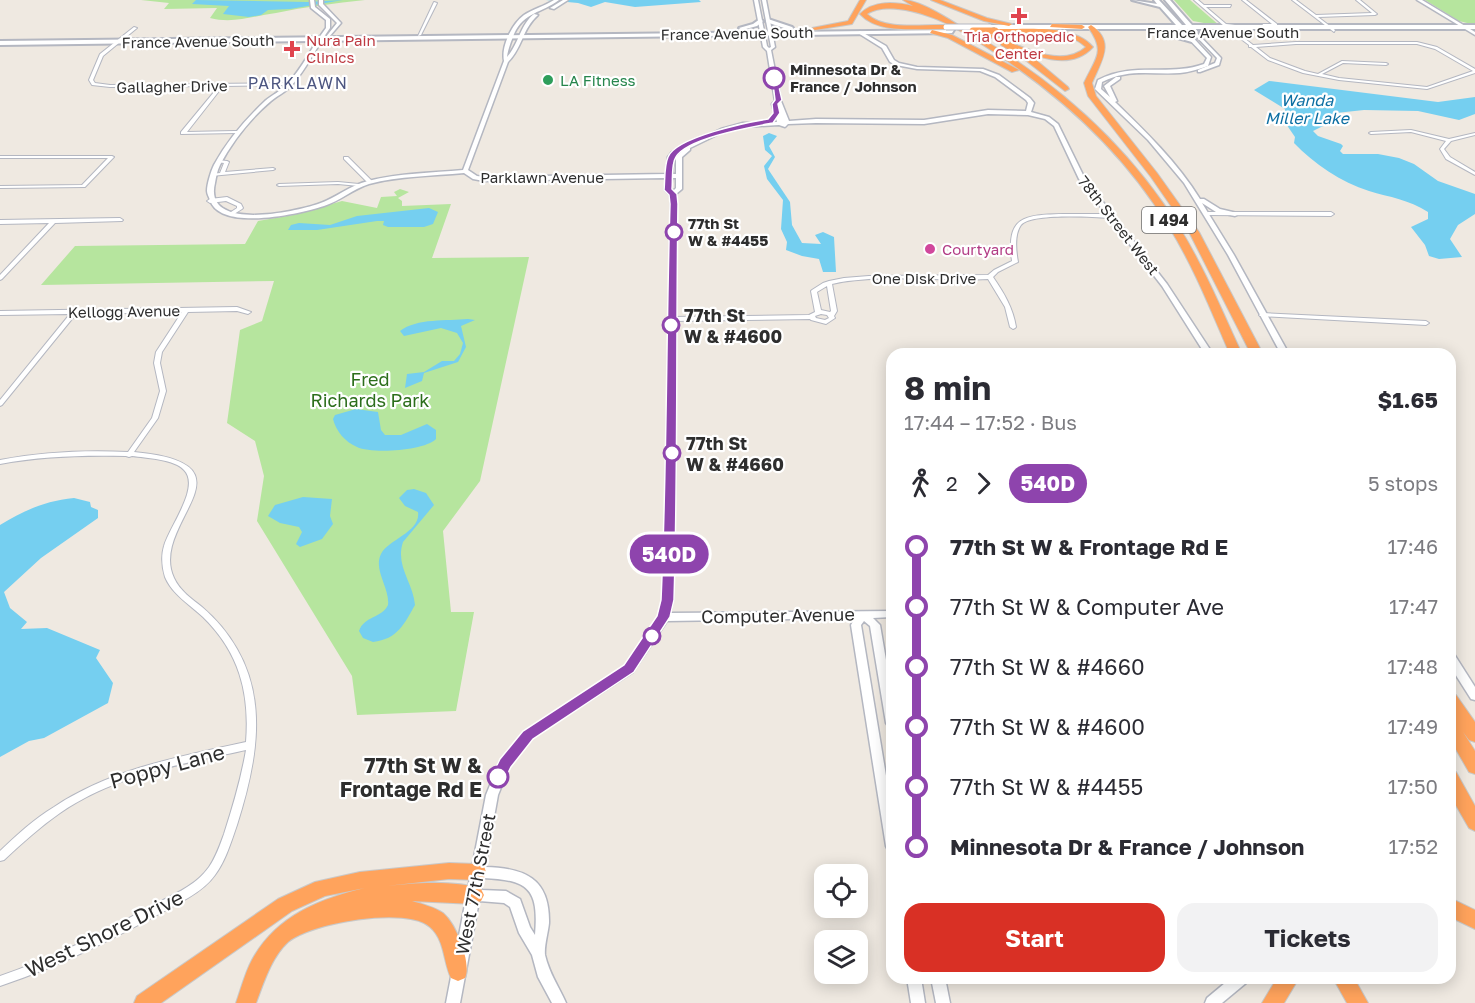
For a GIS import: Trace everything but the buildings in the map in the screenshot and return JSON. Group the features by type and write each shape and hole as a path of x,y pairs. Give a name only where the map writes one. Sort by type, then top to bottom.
{"highway":[{"path":"815,28 848,24 863,0"},
{"name":"I 494","path":"906,0 1027,57 1073,100 1158,201 1191,258 1233,348"},
{"name":"I 494","path":"921,0 977,33"},
{"path":"934,0 994,22 1082,27"},
{"path":"949,29 882,24 868,20 862,14 874,7 909,7 1025,52 1043,56 1074,56 1085,53 1090,47 1084,41 1068,35 992,29 977,33"},
{"path":"854,16 862,30"},
{"path":"1094,29 1102,43 1103,52 1090,76 1088,87 1095,101 1139,157"},
{"path":"912,31 950,36 1073,100"},
{"name":"I 494","path":"1096,115 1139,157 1194,232 1254,348"},
{"path":"1456,708 1475,735"},
{"path":"1456,734 1475,767"},
{"path":"1456,788 1475,823"},
{"path":"144,1003 285,905 322,888 360,880 449,871 477,872"},
{"path":"246,1003 251,983 263,956 288,927 315,911 355,898 450,893 474,895"},
{"path":"1456,910 1475,920"},
{"path":"288,927 310,925 348,912 419,912 434,917 442,925 450,938 458,971"},
{"path":"1272,1003 1285,984"},
{"path":"1347,984 1358,1003"}],"main road":[{"path":"1134,0 1161,6"},
{"path":"1156,0 1183,31"},
{"path":"1167,0 1194,30"},
{"path":"1147,30 1170,24 1173,19"},
{"path":"727,30 755,26 760,21"},
{"path":"768,21 793,29"},
{"path":"1454,21 1475,28"},
{"path":"1187,22 1220,30"},
{"name":"France Avenue South","path":"992,29 1082,27 1094,29"},
{"name":"France Avenue South","path":"770,31 815,28 891,32 949,29 977,33"},
{"name":"France Avenue South","path":"1220,30 1234,32 1465,28"},
{"name":"France Avenue South","path":"521,35 727,30 805,33 949,29 1183,31 1475,28"},
{"path":"1147,30 1180,35 1192,40"},
{"path":"1201,38 1205,34 1220,30"},
{"path":"1407,30 1450,31 1475,35"},
{"name":"France Avenue South","path":"324,37 762,31"},
{"path":"831,32 855,35 874,42 878,34 891,32"},
{"path":"736,33 756,37 764,43"},
{"path":"772,42 777,37 805,33"},
{"path":"11,39 41,35 96,39"},
{"name":"France Avenue South","path":"0,42 511,35"},
{"name":"France Avenue South","path":"0,42 11,39 119,40"},
{"path":"0,42 68,39"}],"street":[{"path":"506,61 504,55 511,35 522,16 566,0"},
{"path":"756,0 784,124"},
{"path":"764,0 773,47 769,50"},
{"path":"1196,0 1225,26 1276,25 1244,0"},
{"path":"1294,0 1333,29"},
{"path":"1316,16 1375,14 1358,0"},
{"path":"1419,0 1475,35"},
{"path":"231,214 240,208 239,205 227,199 210,201 213,175 219,161 264,104 290,84 324,37 339,22 321,2"},
{"path":"465,171 506,61 514,55 530,18 558,2"},
{"path":"312,3 328,22 324,37"},
{"path":"419,35 435,3"},
{"path":"1203,6 1230,6"},
{"name":"Gallagher Drive","path":"135,28 101,55 91,80 93,84 220,87 290,84"},
{"path":"669,175 671,157 679,149 729,127 763,124 924,122 974,113 1028,112 1031,104 1028,99 993,73 969,68 903,66 892,61 886,50 862,30"},
{"path":"1194,30 1218,56 1216,64 1198,72 1123,73 1099,82 1100,93 1150,139 1208,214 1282,348"},
{"path":"1168,72 1194,69 1209,62 1206,54 1183,31"},
{"path":"1234,32 1250,46 1279,64 1318,75 1398,87 1427,88 1475,72"},
{"path":"1250,46 1296,43 1425,44 1436,48 1475,72"},
{"path":"1318,75 1342,62 1386,64"},
{"path":"235,132 183,133 220,87 262,87 277,91"},
{"path":"778,100 775,104 776,113 784,124"},
{"name":"78th Street West","path":"1028,112 1054,122 1082,179 1174,297 1205,348"},
{"path":"763,124 774,118 776,113"},
{"path":"783,113 798,120 840,123"},
{"path":"784,124 816,121"},
{"name":"West 77th Street","path":"453,1003 492,795 505,763 515,749 541,725 610,684 629,669 664,617 668,600 672,483 673,194 679,189 681,154 736,128 784,124"},
{"path":"1371,133 1411,131 1449,140 1475,134"},
{"path":"1449,140 1442,146 1444,153 1475,174"},
{"path":"0,157 112,157 83,186 0,187"},
{"path":"345,158 370,182"},
{"path":"219,161 227,162 222,174"},
{"path":"213,175 273,169"},
{"name":"Parklawn Avenue","path":"210,201 217,210 231,214 256,216 293,212 332,201 359,185 370,182 465,171 468,175 484,179 679,176"},
{"name":"West 77th Street","path":"669,175 668,190 673,194"},
{"path":"279,185 338,183 359,185"},
{"path":"1187,185 1208,206 1235,214"},
{"path":"1208,214 1331,214"},
{"name":"One Disk Drive","path":"829,283 847,279 990,277 996,271 1015,262 1013,244 1019,226 1025,220 1041,217 1109,216"},
{"path":"0,222 120,220"},
{"path":"0,278 54,221"},
{"path":"990,277 1012,318 1013,327"},
{"path":"812,317 818,322 832,319 831,315 834,311 829,283 818,286 814,291 818,312"},
{"name":"Kellogg Avenue","path":"0,313 237,309 248,312"},
{"path":"129,455 155,418 163,391 157,363 159,352 186,310"},
{"path":"0,404 74,312"},
{"path":"672,319 812,317 818,312"},
{"path":"818,312 831,315"},
{"path":"1264,317 1426,323 1404,325 1264,317"},
{"name":"West Shore Drive","path":"0,462 49,455 129,455 165,458 185,466 191,473 194,490 169,537 166,564 169,577 176,588 216,625 242,666 249,690 252,716 251,745 244,788 218,863 209,876 196,887 109,936 66,957 0,981"},
{"path":"886,690 874,625 863,614 856,625 886,809"},
{"name":"Computer Avenue","path":"664,617 886,614"},
{"path":"1456,666 1475,696"},
{"name":"Poppy Lane","path":"0,857 22,835 48,815 104,783 133,772 251,745"},
{"path":"477,872 515,876 532,886 538,899 544,925 538,953"},
{"path":"474,895 506,897 515,903 524,929 538,953 545,977 559,1003"},
{"path":"915,984 918,1003"},
{"path":"939,984 943,1003"},
{"path":"1212,1003 1234,984"}],"green space":[{"path":"141,0 365,0 320,5 243,19 219,20 210,18 217,8 164,9 169,3"},
{"path":"1174,0 1190,0 1220,26 1193,21"},
{"path":"1425,0 1475,0 1475,25 1459,21"},
{"name":"Fred Richards Park","path":"400,189 409,192 398,198 402,201 402,206 451,204 432,258 529,257 480,481 443,531 451,612 474,612 456,711 357,715 352,676 257,521 264,476 255,441 227,423 240,330 262,321 274,281 41,285 75,246 245,244 258,221 293,215 342,201 377,208 381,197 397,196 394,192"}],"water":[{"path":"196,0 307,2 343,0 290,9 268,10 261,15 249,17 223,14 229,6 192,4"},
{"path":"546,0 699,0 701,2 635,7 605,2 591,7 578,3"},
{"name":"Wanda Miller Lake","path":"1269,81 1438,102 1475,97 1475,114 1459,120 1418,111 1364,110 1336,113 1331,122 1313,131 1318,136 1341,144 1343,146 1340,151 1343,154 1378,154 1399,158 1414,164 1438,181 1475,194 1475,214 1458,225 1450,239 1462,257 1439,259 1429,256 1425,245 1411,227 1428,219 1428,212 1407,202 1348,183 1328,172 1302,151 1294,143 1295,137 1284,121 1285,109 1254,90"},
{"path":"769,133 777,136 769,146 775,157 768,169 790,202 792,225 802,243 821,244 815,235 823,232 834,237 836,272 823,272 819,259 786,250 787,242 781,229 783,200 767,179 764,166 772,156 765,150 763,136"},
{"path":"429,208 438,212 433,224 424,227 388,227 383,225 384,221 377,221 317,230 288,230 291,225 299,223 330,225 357,216"},
{"path":"475,320 461,326 466,347 458,362 424,373 422,381 405,388 407,374 424,372 442,361 454,361 460,354 463,343 457,333 441,328 404,336 400,331 423,322"},
{"path":"356,409 378,412 381,430 385,435 401,435 427,424 436,430 436,439 410,449 374,450 357,447 342,436 333,419 335,415"},
{"path":"414,489 426,493 434,505 403,542 401,551 401,559 415,605 399,630 389,638 373,642 363,638 359,631 365,622 382,612 388,605 379,560 385,549 410,530 418,519 418,512 405,506 399,498 407,490"},
{"path":"303,497 332,499 330,516 333,524 322,539 300,547 296,544 302,532 299,527 280,523 268,516 275,505"},
{"path":"74,498 90,502 91,507 98,510 98,518 41,558 4,592 10,608 27,622 21,629 47,628 100,650 96,658 113,683 108,703 44,738 29,741 0,757 0,525 36,507"}],"bus line":[{"name":"540D","path":"498,777 505,763 528,735 610,684 629,669 664,617 668,600 672,483 671,338 674,204 673,194 668,190 671,157 679,149 729,127 763,124 774,118 775,104 778,100 774,78"}],"place":[{"name":"Tria Orthopedic Center","path":"1019,16"},
{"name":"Nura Pain Clinics","path":"292,49"},
{"name":"Minnesota Dr & France / Johnson","path":"774,78"},
{"name":"LA Fitness","path":"548,80"},
{"name":"77th St W & #4455","path":"674,232"},
{"name":"Courtyard","path":"930,249"},
{"name":"77th St W & #4600","path":"671,325"},
{"name":"77th St W & #4660","path":"672,453"},
{"name":"77th St W & Frontage Rd E","path":"498,777"}],"district":[{"name":"PARKLAWN","path":"298,83"}]}
